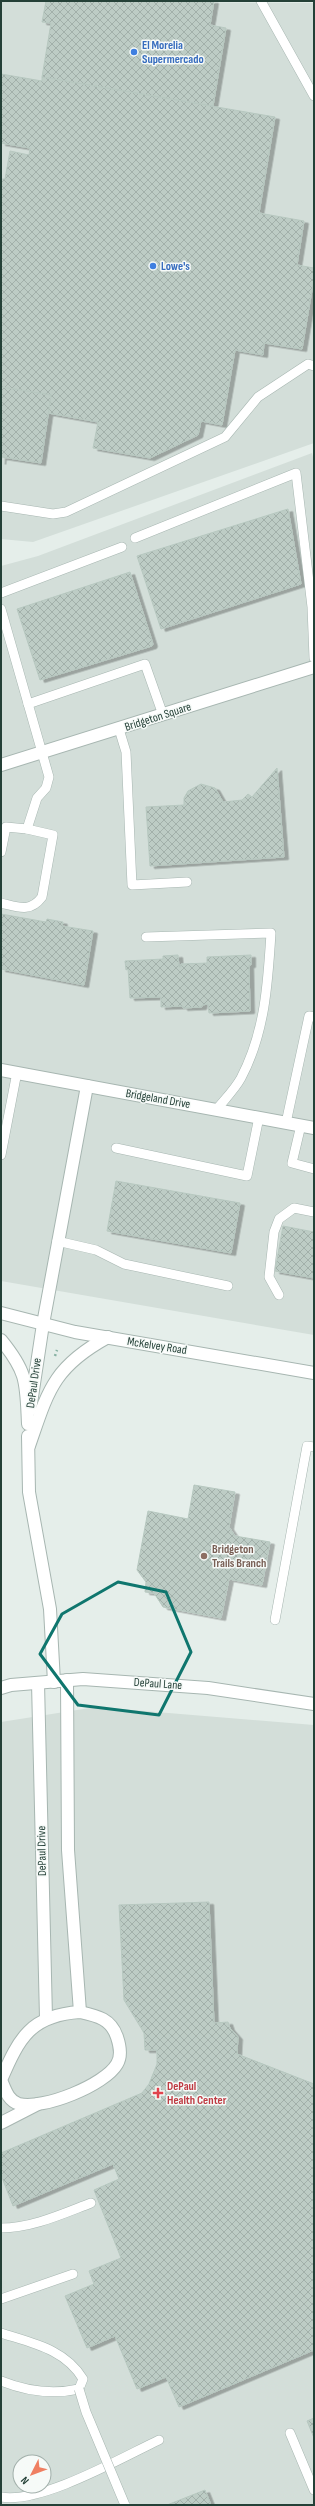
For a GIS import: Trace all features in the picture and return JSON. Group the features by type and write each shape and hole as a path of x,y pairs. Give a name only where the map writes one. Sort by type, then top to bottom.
{"street":[{"name":"Bridgeton Square","path":"1,765 43,754 314,667"},
{"name":"Bridgeland Drive","path":"1,1070 314,1128"},
{"name":"DePaul Drive","path":"54,1682 50,1609 29,1492 28,1424 57,1241 86,1086"},
{"name":"McKelvey Road","path":"1,1313 43,1324 108,1337 314,1373"},
{"path":"29,1446 47,1392 58,1376 89,1348 108,1337"},
{"path":"1,1340 18,1360 25,1382 28,1424"},
{"name":"DePaul Lane","path":"1,1688 11,1685 83,1679 208,1688 314,1704"},
{"path":"67,1680 68,1850 80,2012"},
{"name":"DePaul Drive","path":"38,1683 46,2018"},
{"path":"1,2124 38,2104 71,2094 94,2083 113,2071 120,2054 114,2028 101,2016 80,2012 62,2013 46,2018 35,2024 15,2048 1,2081 8,2096 18,2104 38,2104"}],"lane":[{"path":"261,1 314,96"},
{"path":"1,506 53,514 66,512 225,437 258,397 308,364 314,366"},
{"path":"135,538 296,473 312,607 314,658"},
{"path":"1,593 122,547"},
{"path":"1,609 49,777 46,788 37,798 27,829"},
{"path":"28,704 145,664 162,715"},
{"path":"119,729 126,752 125,786 132,885 187,882"},
{"path":"1,852 6,827 27,829 52,835 42,897 36,905 27,909 1,903"},
{"path":"146,937 271,933 267,995 254,1053 241,1080 217,1109"},
{"path":"286,1122 309,1016 314,1017"},
{"path":"1,1155 17,1072"},
{"path":"116,1148 247,1176 259,1117"},
{"path":"301,1125 292,1163 314,1169"},
{"path":"279,1295 269,1277 274,1232 279,1219 294,1208 314,1212"},
{"path":"57,1241 96,1250 124,1264 228,1286"},
{"path":"274,1620 308,1446 314,1447"},
{"path":"1,2228 16,2228 42,2221 91,2203"},
{"path":"1,2299 73,2274"},
{"path":"1,2333 62,2355 75,2366 83,2379 79,2389 86,2412 125,2505"},
{"path":"1,2380 47,2393 59,2394 79,2389"},
{"path":"290,2433 314,2490"},
{"path":"1,2497 14,2500 55,2488 159,2440"}],"path":[{"path":"55,1356 56,1350"}],"highlighted area":[{"path":"118,1582 166,1592 191,1652 159,1715 78,1705 40,1654 62,1614"}],"shaded area":[{"path":"1,1 314,3 314,443 33,542 1,539"},
{"path":"312,453 314,461 314,1335 1,1281 1,566 38,556"},
{"name":"DePaul Health Center","path":"96,1707 314,1725 314,2505 1,2505 1,1722"}],"building":[{"name":"El Morelia Supermercado","path":"46,1 214,1 210,25 226,28 213,106 42,77 51,23 42,22"},
{"name":"Lowe's","path":"1,74 42,81 42,77 275,117 259,213 304,221 297,265 314,268 314,278 302,349 264,343 263,355 235,350 222,425 201,421 198,435 150,458 93,448 98,422 48,413 51,395 1,387 1,179 5,179 10,151 29,155 30,148 1,143"},
{"path":"1,387 51,395 41,463 2,457 1,462"},
{"path":"288,509 301,584 161,629 137,556"},
{"path":"130,572 153,644 152,646 40,680 17,609"},
{"path":"277,768 284,857 150,866 146,807 184,805 184,798 188,791 201,784 215,788 223,802 242,800 248,794 252,797"},
{"path":"1,914 46,922 47,919 63,922 62,926 93,931 84,985 1,969"},
{"path":"178,955 179,967 181,967 181,964 207,963 207,957 251,955 251,965 249,965 250,1011 209,1013 208,1004 202,1005 202,1007 161,1007 161,997 130,998 128,969 126,970 125,961 163,959 163,956"},
{"path":"116,1181 240,1203 231,1253 107,1231"},
{"path":"283,1226 314,1232 314,1278 275,1271"},
{"name":"Bridgeton Trails Branch","path":"194,1485 235,1492 229,1527 235,1536 270,1542 262,1585 229,1579 221,1618 163,1607 154,1593 145,1592 146,1582 137,1570 148,1511 188,1519"},
{"path":"209,1902 214,2023 228,2022 230,2028 238,2037 237,2054 314,2084 314,2350 179,2407 166,2377 137,2389 115,2336 87,2348 65,2296 94,2284 89,2271 121,2258 94,2190 119,2179 113,2164 13,2206 1,2175 1,2153 142,2093 149,2084 157,2064 157,2050 145,2050 144,2033 124,2000 119,1905"},
{"path":"314,2418 314,2438 307,2421"},
{"path":"205,2490 211,2505 167,2505"}],"place":[{"name":"El Morelia Supermercado","path":"134,52"},
{"name":"Lowe's","path":"153,266"},
{"name":"Bridgeton Trails Branch","path":"204,1556"},
{"name":"DePaul Health Center","path":"158,2093"}]}
